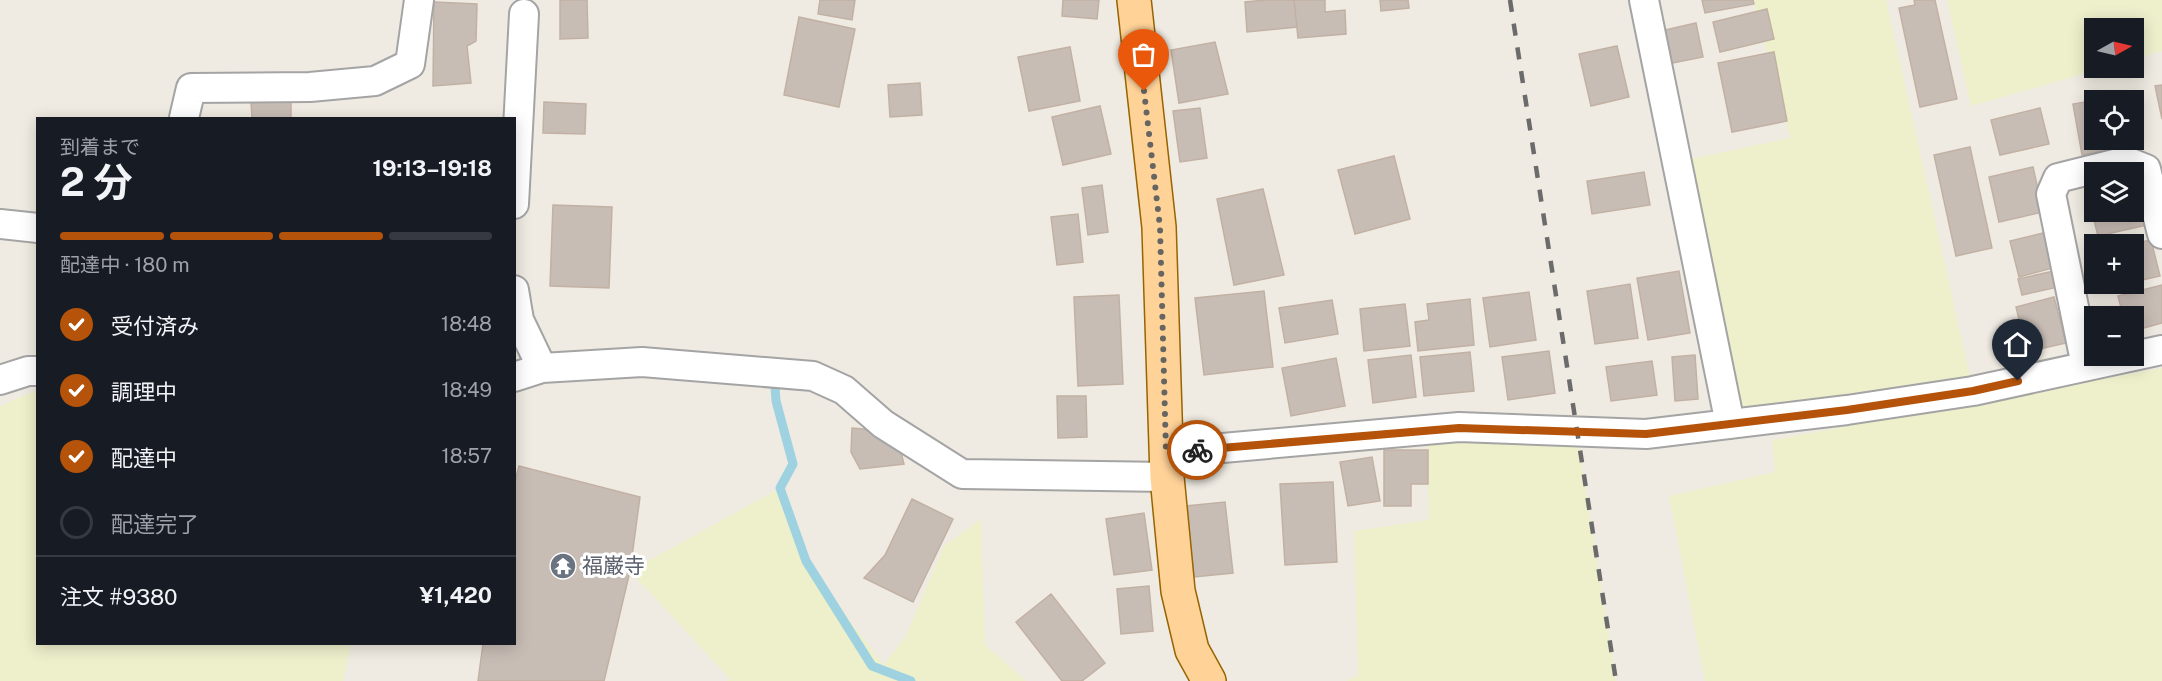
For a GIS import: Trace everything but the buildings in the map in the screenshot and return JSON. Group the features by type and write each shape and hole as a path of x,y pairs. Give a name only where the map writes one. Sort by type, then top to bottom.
{"main road":[{"path":"1134,0 1160,227 1167,465 1178,591 1192,650 1209,681"}],"street":[{"path":"184,117 191,88 310,87 375,81 410,64 419,0"},
{"path":"1644,0 1730,423"},
{"path":"516,166 524,14"},
{"path":"2084,356 2051,194 2058,178 2126,162 2146,168 2162,234"},
{"path":"0,224 36,228"},
{"path":"516,302 519,320 542,368"},
{"path":"2144,354 2162,350"},
{"path":"516,376 542,368 642,362 813,376 844,390 883,424 962,474 1167,465 1459,428 1646,434 1847,410 1973,391 2086,366"},
{"path":"0,380 28,371 36,371"}],"green space":[{"path":"1753,0 1886,0 1973,391 1730,424 1677,162 1790,138"},
{"path":"1947,0 2162,0 2162,51 2144,56 2144,18 2084,18 2084,74 1971,106"},
{"path":"2162,368 2162,681 1705,681 1669,496 1775,472 1772,440"},
{"path":"36,390 36,645 351,645 343,681 0,681 0,406"},
{"path":"1576,427 1616,681 1346,681 1358,675 1354,531 1429,520 1427,431"},
{"path":"780,488 806,561 883,665 905,638 944,546 981,519 985,645 1026,681 726,681 730,679 630,571"}],"waterway":[{"path":"775,386 776,401 793,464 780,488 806,561 872,666 911,681"}],"railway":[{"path":"1510,0 1616,681"}],"way so far":[{"path":"1144,91 1160,227 1166,453 1197,450"}],"place":[{"name":"福巌寺","path":"563,566"}],"route":[{"path":"1197,450 1459,428 1646,434 1847,410 1973,391 2018,381"}]}
